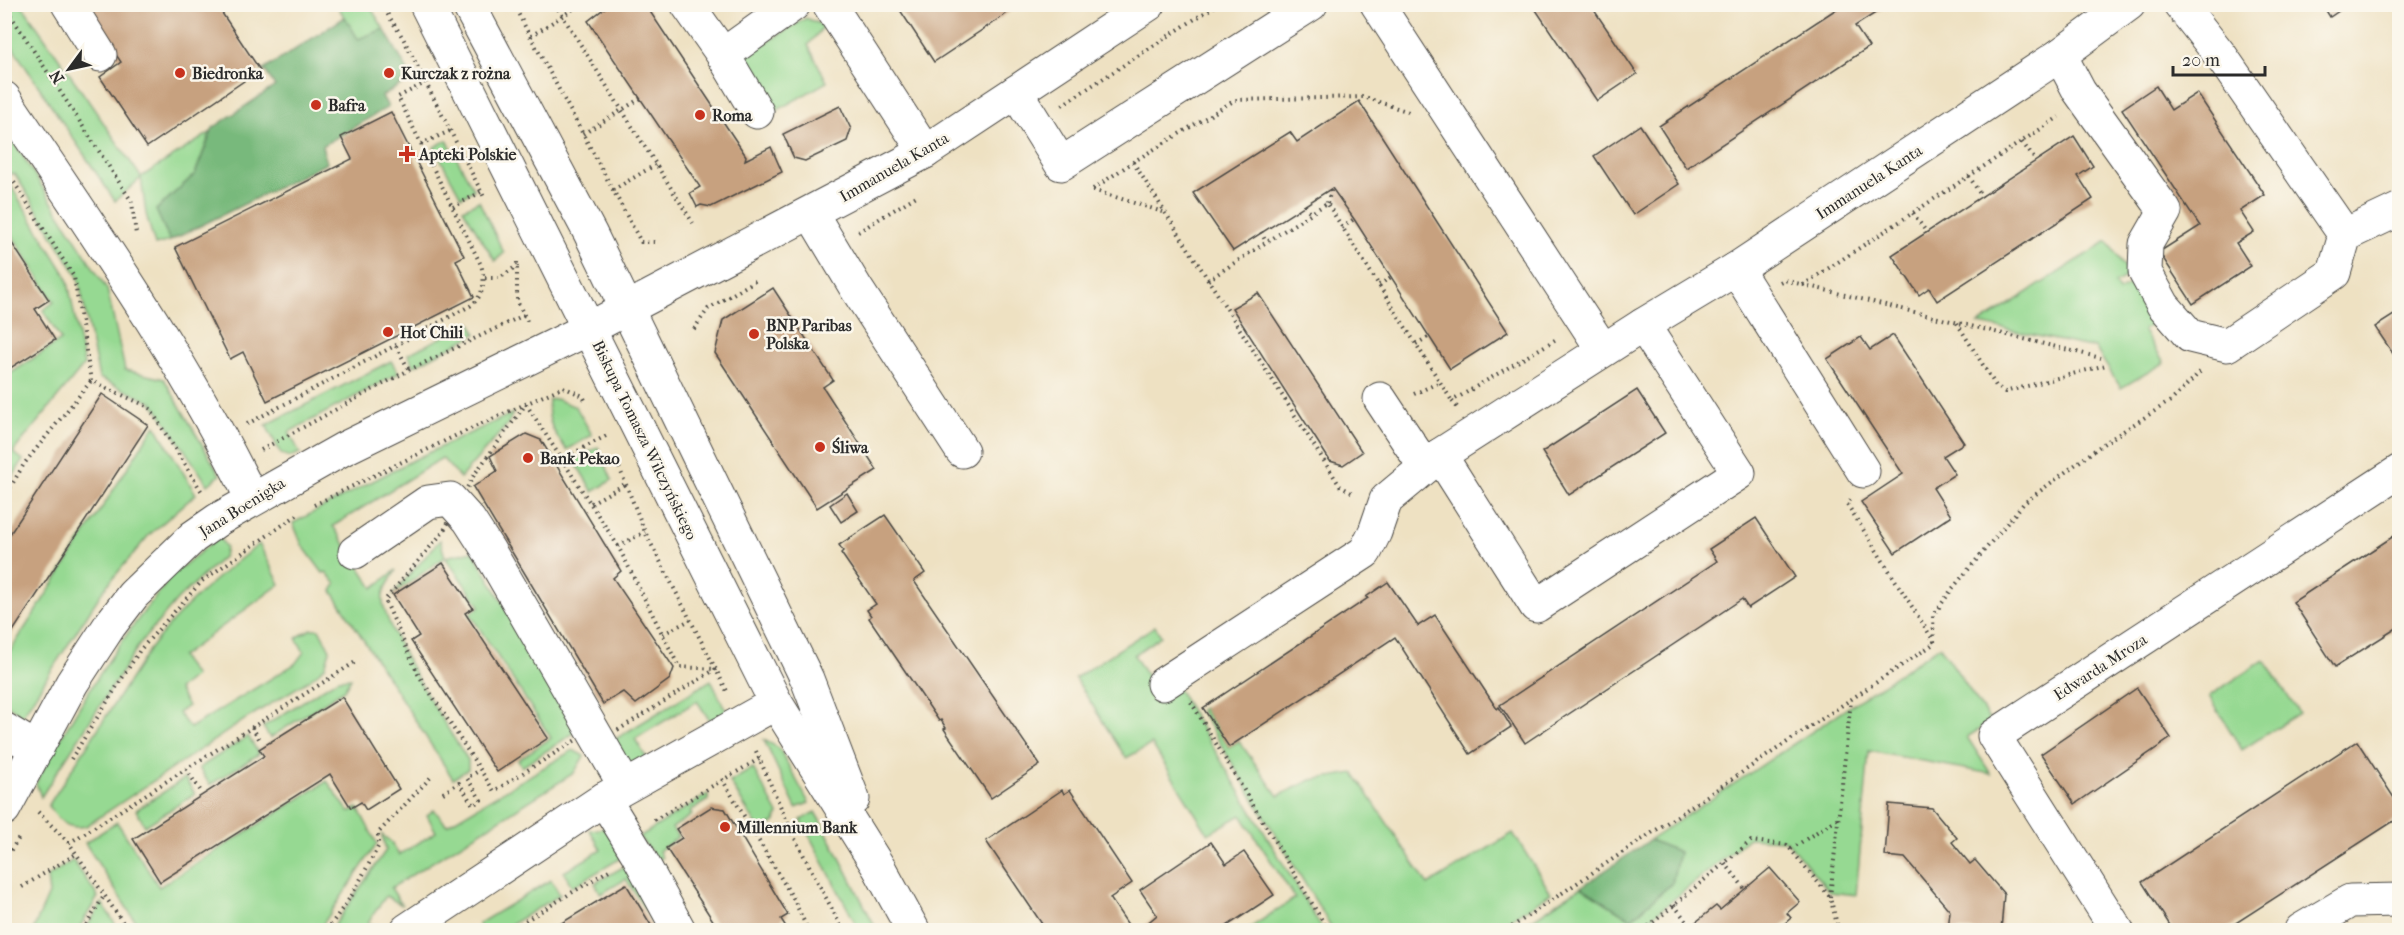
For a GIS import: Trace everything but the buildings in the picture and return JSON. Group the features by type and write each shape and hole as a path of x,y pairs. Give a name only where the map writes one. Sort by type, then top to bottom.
{"street":[{"path":"68,4 100,55"},
{"name":"Biskupa Tomasza Wilczyńskiego","path":"426,4 776,703 879,868 913,930"},
{"name":"Biskupa Tomasza Wilczyńskiego","path":"468,4 590,233 807,679 879,868"},
{"path":"687,4 723,55 758,112"},
{"path":"723,55 794,4"},
{"path":"829,4 925,152"},
{"name":"Immanuela Kanta","path":"627,308 925,152 1149,4"},
{"path":"1017,92 1060,164 1311,4"},
{"path":"1377,4 1603,350"},
{"name":"Immanuela Kanta","path":"1384,506 1386,500 1433,461 1474,433 1603,350 1736,269 2060,55 2129,4"},
{"path":"2180,4 2221,56 2345,235"},
{"path":"2060,55 2079,91 2165,211 2146,244 2145,272 2163,305 2190,336 2227,345 2334,273 2345,235 2400,209"},
{"path":"4,98 147,310 228,450 252,499"},
{"path":"811,213 856,288 962,451"},
{"path":"1736,269 1863,471"},
{"name":"Jana Boenigka","path":"22,799 37,749 72,684 110,625 133,595 193,537 252,499 343,449 627,308"},
{"path":"1394,398 1433,461 1536,606 1739,474 1643,325"},
{"name":"Edwarda Mroza","path":"2116,930 1994,736 2400,471"},
{"path":"355,552 428,502 450,500 469,520 489,551 615,792 632,844 680,930"},
{"path":"1169,680 1365,552 1384,506"},
{"path":"407,930 615,792 776,703"},
{"path":"4,729 37,749"},
{"path":"2301,930 2350,901 2400,900"}],"path":[{"path":"381,4 403,38 487,203"},
{"path":"513,4 641,242 655,242"},
{"path":"555,4 693,223"},
{"path":"531,36 581,4"},
{"path":"1056,109 1218,4"},
{"path":"4,5 132,202 138,245"},
{"path":"228,450 396,346 478,300 485,278 481,266 398,97 425,83"},
{"path":"1165,213 1093,189 1132,162 1235,100 1364,97 1417,115"},
{"path":"583,134 641,98"},
{"path":"1803,285 2060,117"},
{"path":"421,144 450,131"},
{"path":"2022,142 2036,161"},
{"path":"1132,162 1340,486 1355,495 1384,506"},
{"path":"613,190 655,165"},
{"path":"1969,176 1982,196"},
{"path":"4,178 12,179 75,277 91,381 24,464 4,498"},
{"path":"1208,280 1327,203 1332,188"},
{"path":"453,207 481,192"},
{"path":"1327,203 1474,433"},
{"path":"1305,205 1311,214"},
{"path":"1913,213 1927,232"},
{"path":"1342,228 1354,219"},
{"path":"1261,232 1266,243"},
{"path":"513,254 518,264 517,301 528,323"},
{"path":"485,278 500,278 518,264"},
{"path":"694,330 708,309 766,274"},
{"path":"1379,285 1391,277"},
{"path":"1754,298 1784,280 2101,358"},
{"path":"228,450 409,370 524,315"},
{"path":"1957,322 1996,386 2005,392 2106,365"},
{"path":"1452,401 1565,333"},
{"path":"1416,344 1430,336"},
{"path":"1935,643 1933,616 1952,589 2024,503 2103,444 2172,399 2227,345"},
{"path":"396,346 409,370"},
{"path":"91,381 149,407 242,552"},
{"path":"1394,398 1440,382"},
{"path":"68,763 140,650 202,581 242,552 304,510 457,435 563,387 583,396 588,404"},
{"path":"602,428 610,446"},
{"path":"562,459 606,436"},
{"path":"614,455 645,532 742,721 793,835 843,930"},
{"path":"1863,471 1862,486 1847,504 1935,643"},
{"path":"591,503 625,484"},
{"path":"618,546 645,532"},
{"path":"663,634 690,620"},
{"path":"1507,930 1935,643"},
{"path":"69,843 357,661"},
{"path":"1169,680 1328,930"},
{"path":"1829,930 1837,924 1830,897 1851,699"},
{"path":"252,727 261,742"},
{"path":"510,930 722,779 759,759"},
{"path":"186,769 200,790"},
{"path":"443,793 459,783 473,805 481,800 467,778 480,770"},
{"path":"327,930 352,895 378,847 378,833 432,776"},
{"path":"722,779 794,900 808,930"},
{"path":"22,799 38,813"},
{"path":"22,799 69,843 128,930"},
{"path":"1791,849 1839,818"},
{"path":"1645,930 1751,841 1787,844 1830,897"},
{"path":"22,887 76,854"},
{"path":"1725,863 1745,889"},
{"path":"83,930 104,896"},
{"path":"1674,906 1691,927"}],"green space":[{"path":"5,5 22,5 141,177 211,132 195,174 156,210 170,241 155,245 146,214 141,178 115,201 5,36"},
{"path":"337,5 369,5 384,29 358,40"},
{"path":"345,17 358,39 384,29 412,78 382,96 388,107 322,146 327,163 170,241 156,210 195,174 213,128 275,86 266,72 262,71"},
{"path":"806,18 824,26 808,45 827,82 767,116 742,67 746,55"},
{"path":"5,134 12,139 107,289 125,370 164,379 220,475 208,485 153,403 99,378 78,277 15,174 5,173"},
{"path":"447,140 474,190 461,197 434,147"},
{"path":"5,185 11,186 67,277 84,365 13,452 23,460 5,490 4,394 8,391 5,386 5,377 61,340 43,310 54,302 5,224"},
{"path":"479,201 504,253 495,261 463,209"},
{"path":"2107,241 2130,275 2115,284 2119,291 2134,282 2161,319 2143,330 2164,363 2121,388 2095,348 1979,324"},
{"path":"471,323 476,334 414,366 408,354"},
{"path":"391,361 399,373 289,432 300,453 290,457 281,454 266,425"},
{"path":"556,399 576,407 592,435 567,450 550,421 549,400"},
{"path":"513,413 507,425 460,478 442,458 333,526 373,588 396,570 383,595 384,608 391,628 417,677 468,760 468,769 453,779 332,591 336,584 326,572 323,573 302,545 293,523 411,461"},
{"path":"155,425 196,494 149,535 104,589 22,716 5,703 5,659"},
{"path":"598,447 612,480 593,492 574,460"},
{"path":"219,537 226,547 224,556 178,599 141,642 41,797 36,783 65,731 112,656 165,585 167,579"},
{"path":"440,540 445,557 392,595"},
{"path":"259,544 280,584 181,657 195,676 178,689 188,706 178,713 190,728 295,664 304,652 296,638 311,629 319,629 330,650 325,667 308,681 249,717 86,826 73,827 64,823 48,806 149,650 200,593"},
{"path":"473,551 577,731 522,767 518,760 551,738 470,614 480,606 445,557"},
{"path":"1155,626 1161,636 1134,655 1159,696 1176,686 1323,930 1247,930 1295,898 1241,815 1208,834 1152,744 1126,758 1075,678"},
{"path":"1940,646 1991,722 1967,737 1991,774 1869,751 1856,895 1830,892 1786,840 1749,838 1636,930 1516,930 1581,887 1631,919 1672,883 1679,852 1650,840"},
{"path":"2264,660 2299,713 2242,750 2209,696"},
{"path":"351,678 344,690 270,738 263,727 338,679"},
{"path":"711,680 727,713 710,721 697,701 635,739 648,760 638,766 630,764 609,743"},
{"path":"1203,708 1229,747 1239,741 1278,796 1311,780 1354,773 1428,885 1513,833 1551,893 1494,930 1333,930 1200,710"},
{"path":"248,736 259,754 210,785 199,768"},
{"path":"764,740 779,748 809,803 796,808"},
{"path":"573,750 584,756 574,773 391,888 402,905 386,896 368,922 378,930 331,930 386,850 382,835 390,841 399,855 436,832 427,815 434,810 447,825"},
{"path":"753,768 778,814 775,822 760,831 730,782"},
{"path":"185,778 195,794 145,826 136,810"},
{"path":"327,781 349,812 358,808 377,844 319,930 141,930 85,843 117,822 159,887"},
{"path":"708,794 708,800 690,811 692,815 672,828 678,837 659,851 662,858 658,860 639,837"},
{"path":"815,812 877,930 859,930 801,820"},
{"path":"608,828 628,854 572,887 564,872 601,850 590,830"},
{"path":"1650,840 1679,852 1672,883 1631,919 1581,887"},
{"path":"73,860 98,897 78,930 33,930 49,894 47,877"},
{"path":"630,863 670,930 658,930 626,879 601,894 595,883"},
{"path":"551,880 560,895 502,930 482,930 478,924"},
{"path":"102,903 119,930 85,930"}],"place":[{"name":"Biedronka","path":"180,73"},
{"name":"Kurczak z rożna","path":"389,73"},
{"name":"Bafra","path":"316,105"},
{"name":"Roma","path":"700,115"},
{"name":"Apteki Polskie","path":"407,154"},
{"name":"Hot Chili","path":"388,332"},
{"name":"BNP Paribas Polska","path":"754,334"},
{"name":"Śliwa","path":"820,447"},
{"name":"Bank Pekao","path":"528,458"},
{"name":"Millennium Bank","path":"725,827"}]}
